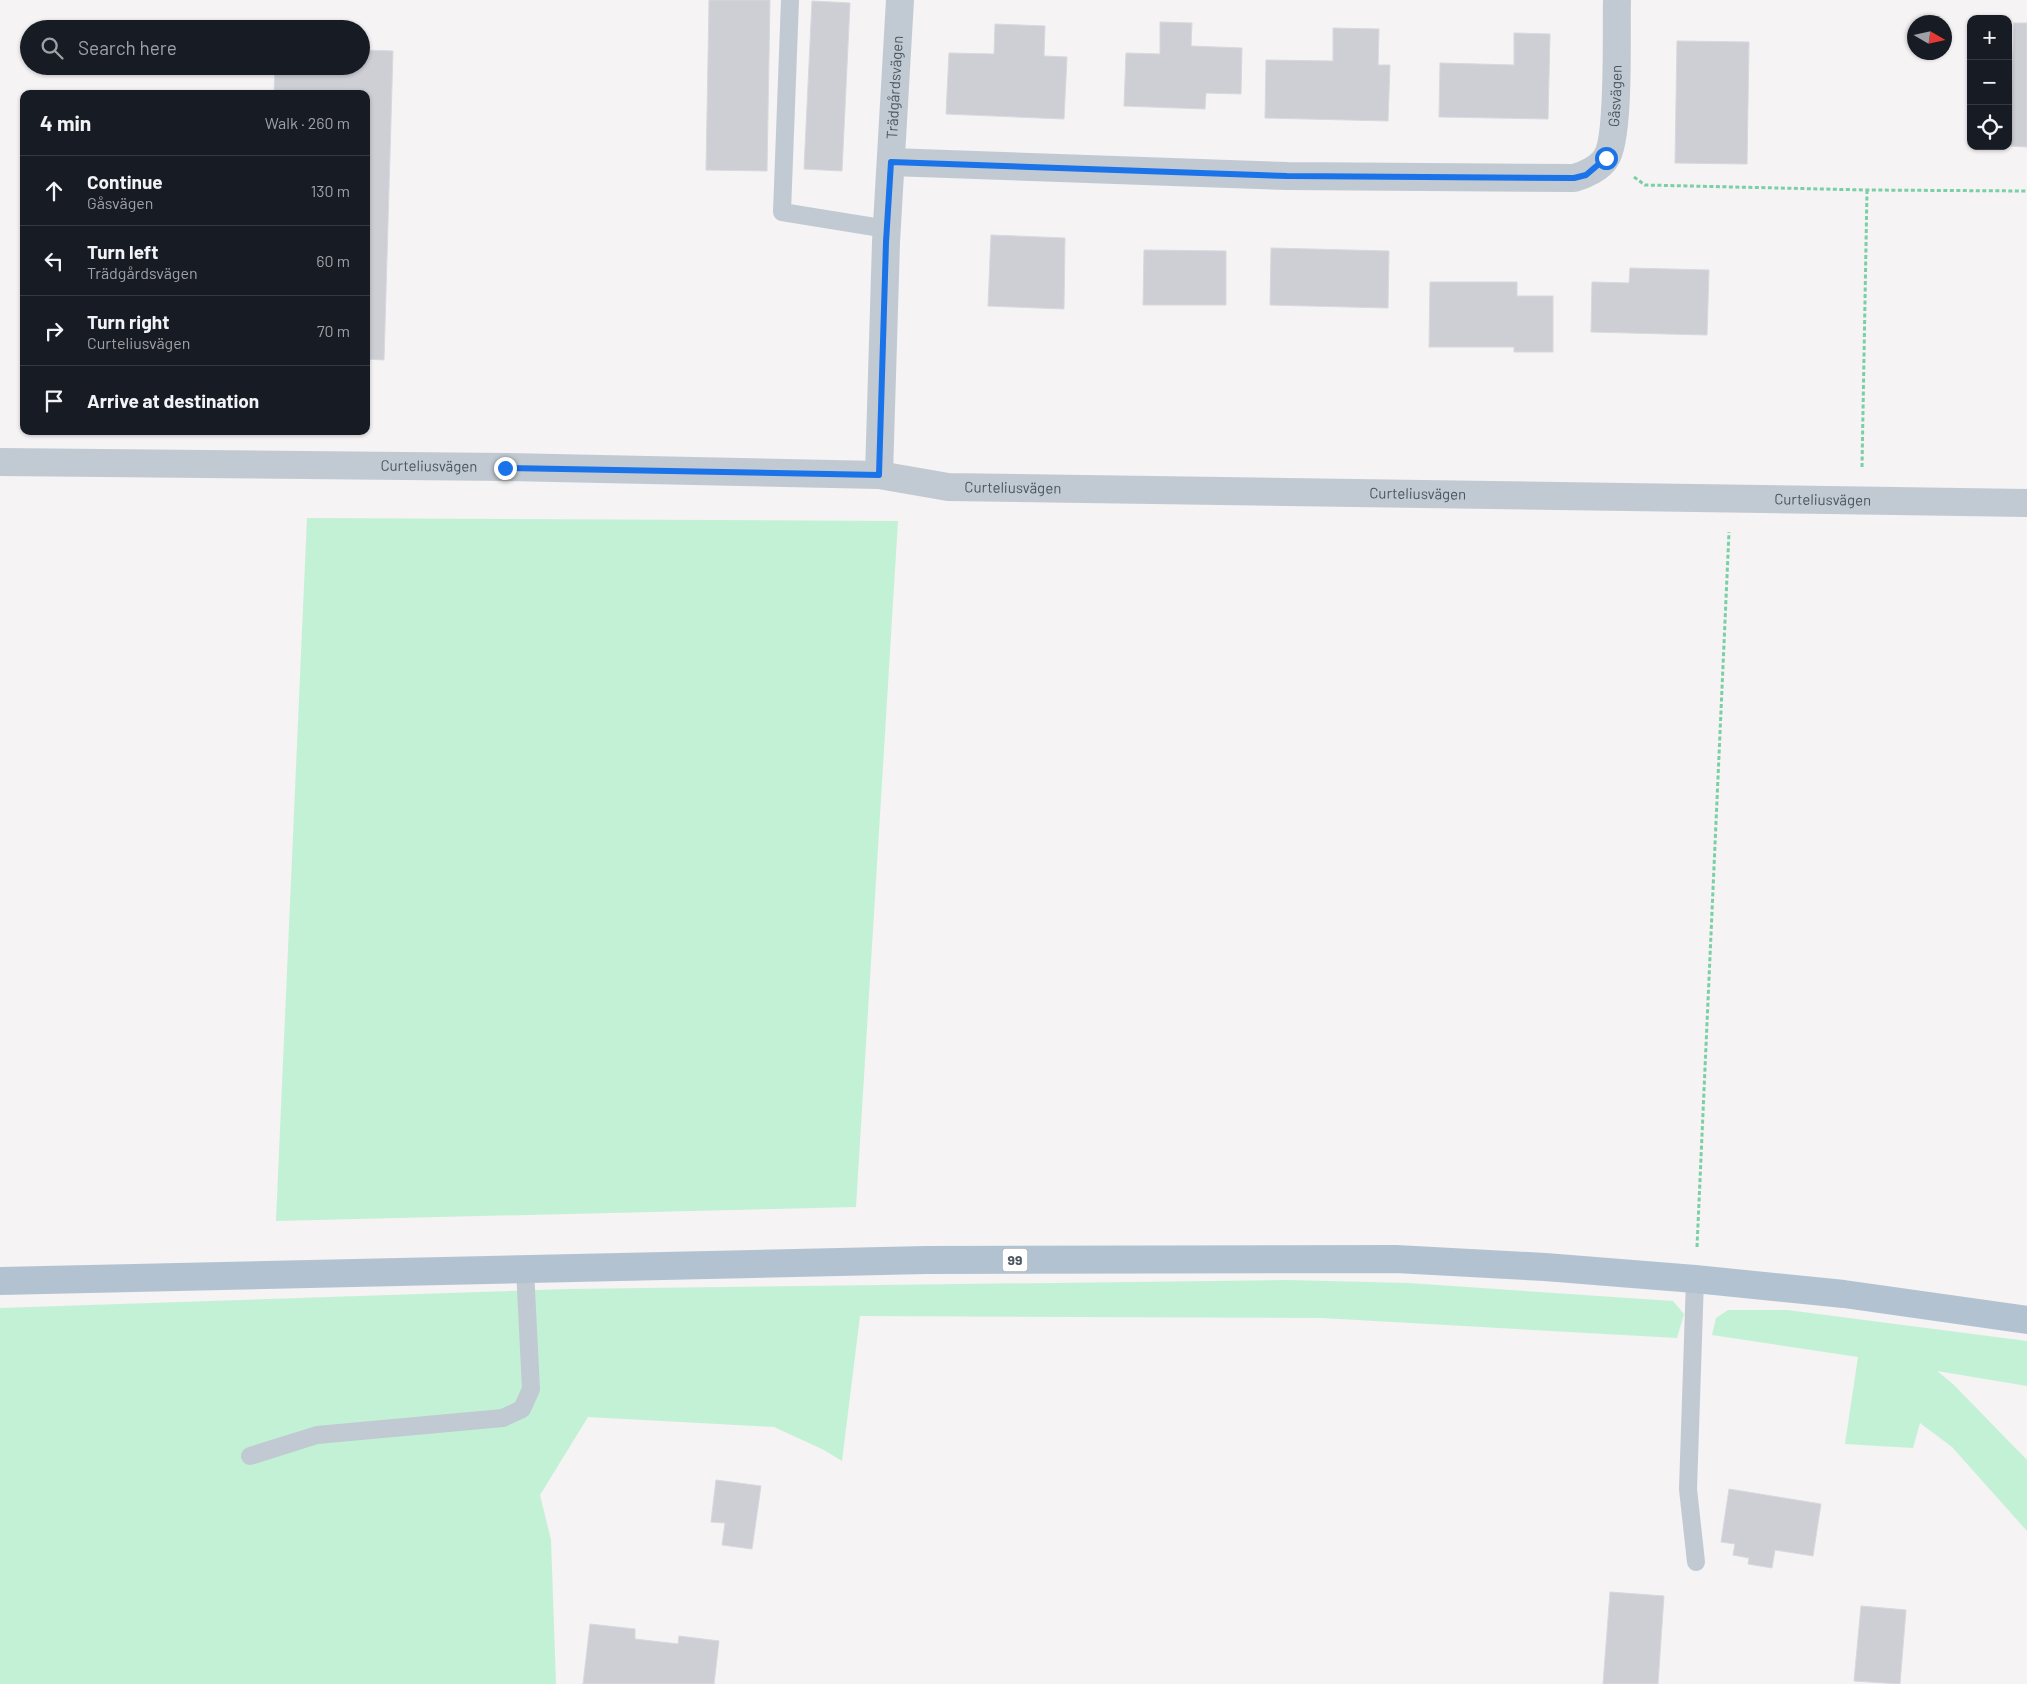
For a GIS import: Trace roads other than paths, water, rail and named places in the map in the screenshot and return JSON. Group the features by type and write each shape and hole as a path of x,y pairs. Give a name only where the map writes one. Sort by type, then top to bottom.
{"main road":[{"name":"99","path":"0,1281 926,1260 1396,1259 1695,1278 1844,1294 2027,1320"}],"street":[{"name":"Trädgårdsvägen","path":"879,475 887,229 900,0"},
{"name":"Gåsvägen","path":"891,162 1287,176 1574,178 1586,175 1606,158 1614,134 1617,0"},
{"name":"Curteliusvägen","path":"0,462 515,468 879,475 948,486 2027,502"}],"lane":[{"path":"790,0 782,212 887,229"},
{"path":"250,1456 317,1435 503,1418 522,1409 531,1389 525,1268"},
{"path":"1695,1278 1688,1489 1696,1562"}]}
